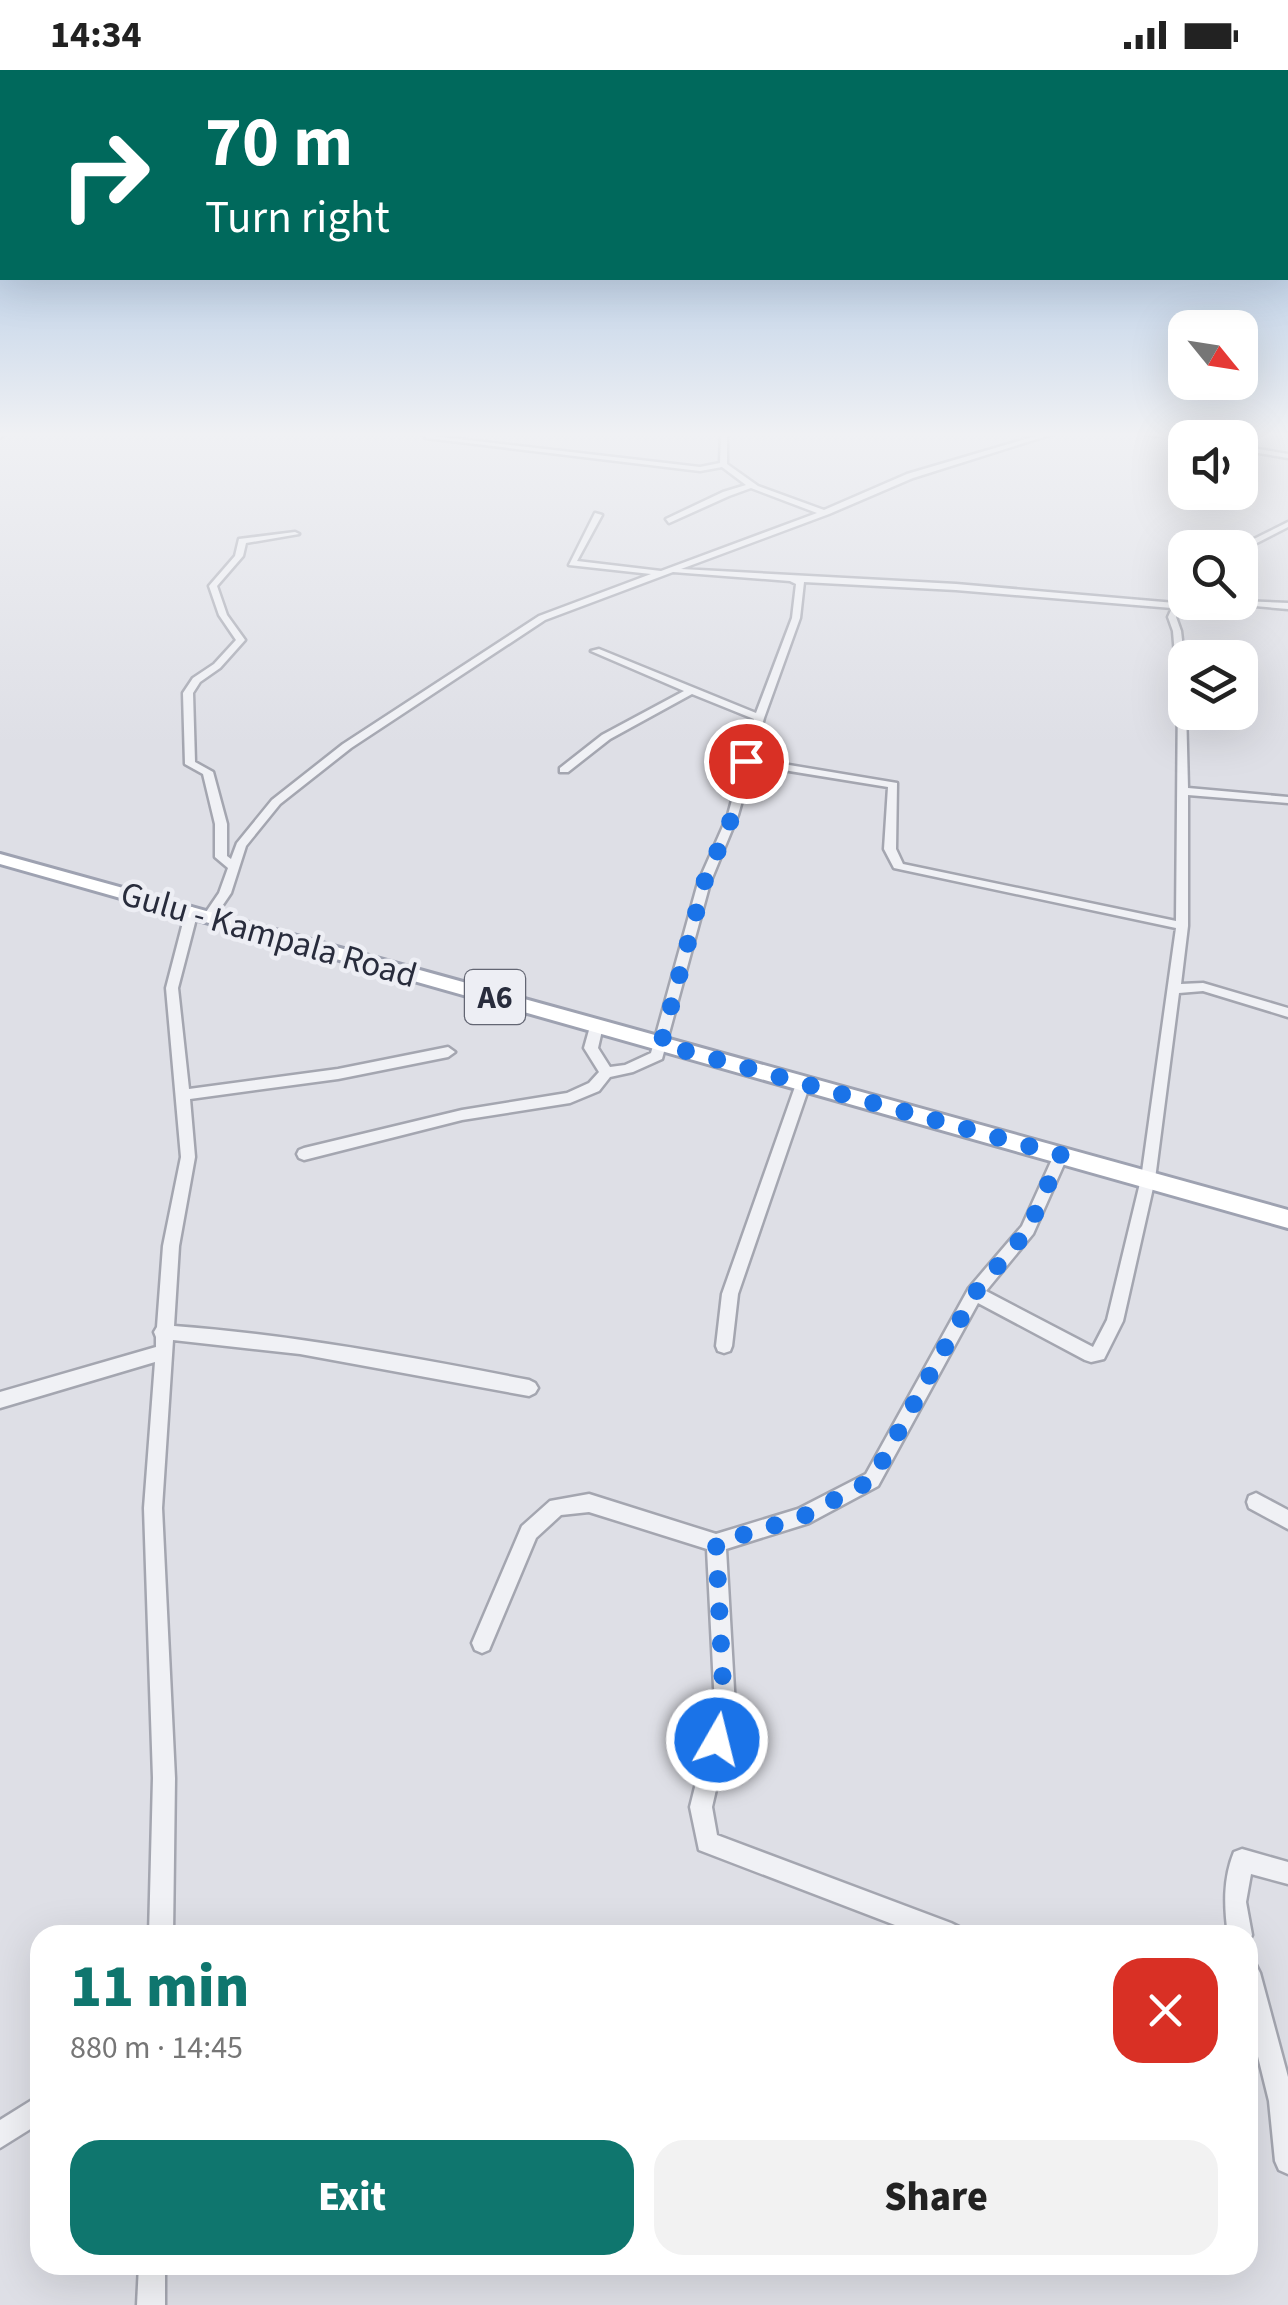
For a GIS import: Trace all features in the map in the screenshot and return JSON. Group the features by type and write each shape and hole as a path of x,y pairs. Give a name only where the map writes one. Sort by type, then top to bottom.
{"main road":[{"name":"Gulu - Kampala Road","path":"0,859 1288,1219"}],"street":[{"path":"235,868 221,857 221,824 208,772 190,764 188,693 196,680 241,640 222,615 214,586 240,556 242,541 278,536"},
{"path":"586,536 572,562 668,572 1168,599"},
{"path":"161,1925 164,1778 153,1508 171,1246 188,1156 172,988 201,913 225,893 241,844 264,814 347,746 542,618 758,536"},
{"path":"688,564 710,573"},
{"path":"304,1154 462,1115 570,1098 594,1087 606,1073 628,1069 658,1056 704,883 733,815 759,718 802,590 792,578"},
{"path":"1258,604 1288,606"},
{"path":"975,1293 1090,1356 1098,1354 1115,1322 1148,1179 1182,926 1183,693 1178,631 1173,620"},
{"path":"596,651 759,718"},
{"path":"564,770 606,737 692,690"},
{"path":"746,761 894,786 890,849 898,866 1182,926"},
{"path":"1181,791 1288,800"},
{"path":"1174,989 1203,987 1288,1013"},
{"path":"596,1026 592,1048 606,1073"},
{"path":"184,1095 338,1074 448,1052"},
{"path":"724,1346 730,1294 803,1084"},
{"path":"482,1643 530,1532 558,1507 588,1503 716,1543 802,1517 872,1480 975,1293 1028,1230 1061,1155"},
{"path":"0,1400 162,1342 250,1337 306,1350 381,1357 528,1388"},
{"path":"1256,1502 1288,1520"},
{"path":"716,1543 724,1707 701,1808 706,1842 925,1925"},
{"path":"1238,1925 1234,1902 1242,1860 1288,1872"},
{"path":"1258,2045 1282,2101 1288,2161"},
{"path":"0,2136 30,2115"},
{"path":"151,2305 152,2275"}],"route":[{"path":"717,1740 724,1707 716,1543 802,1517 872,1480 975,1293 1028,1230 1061,1155 661,1044 704,883 733,815 746,761"}]}
